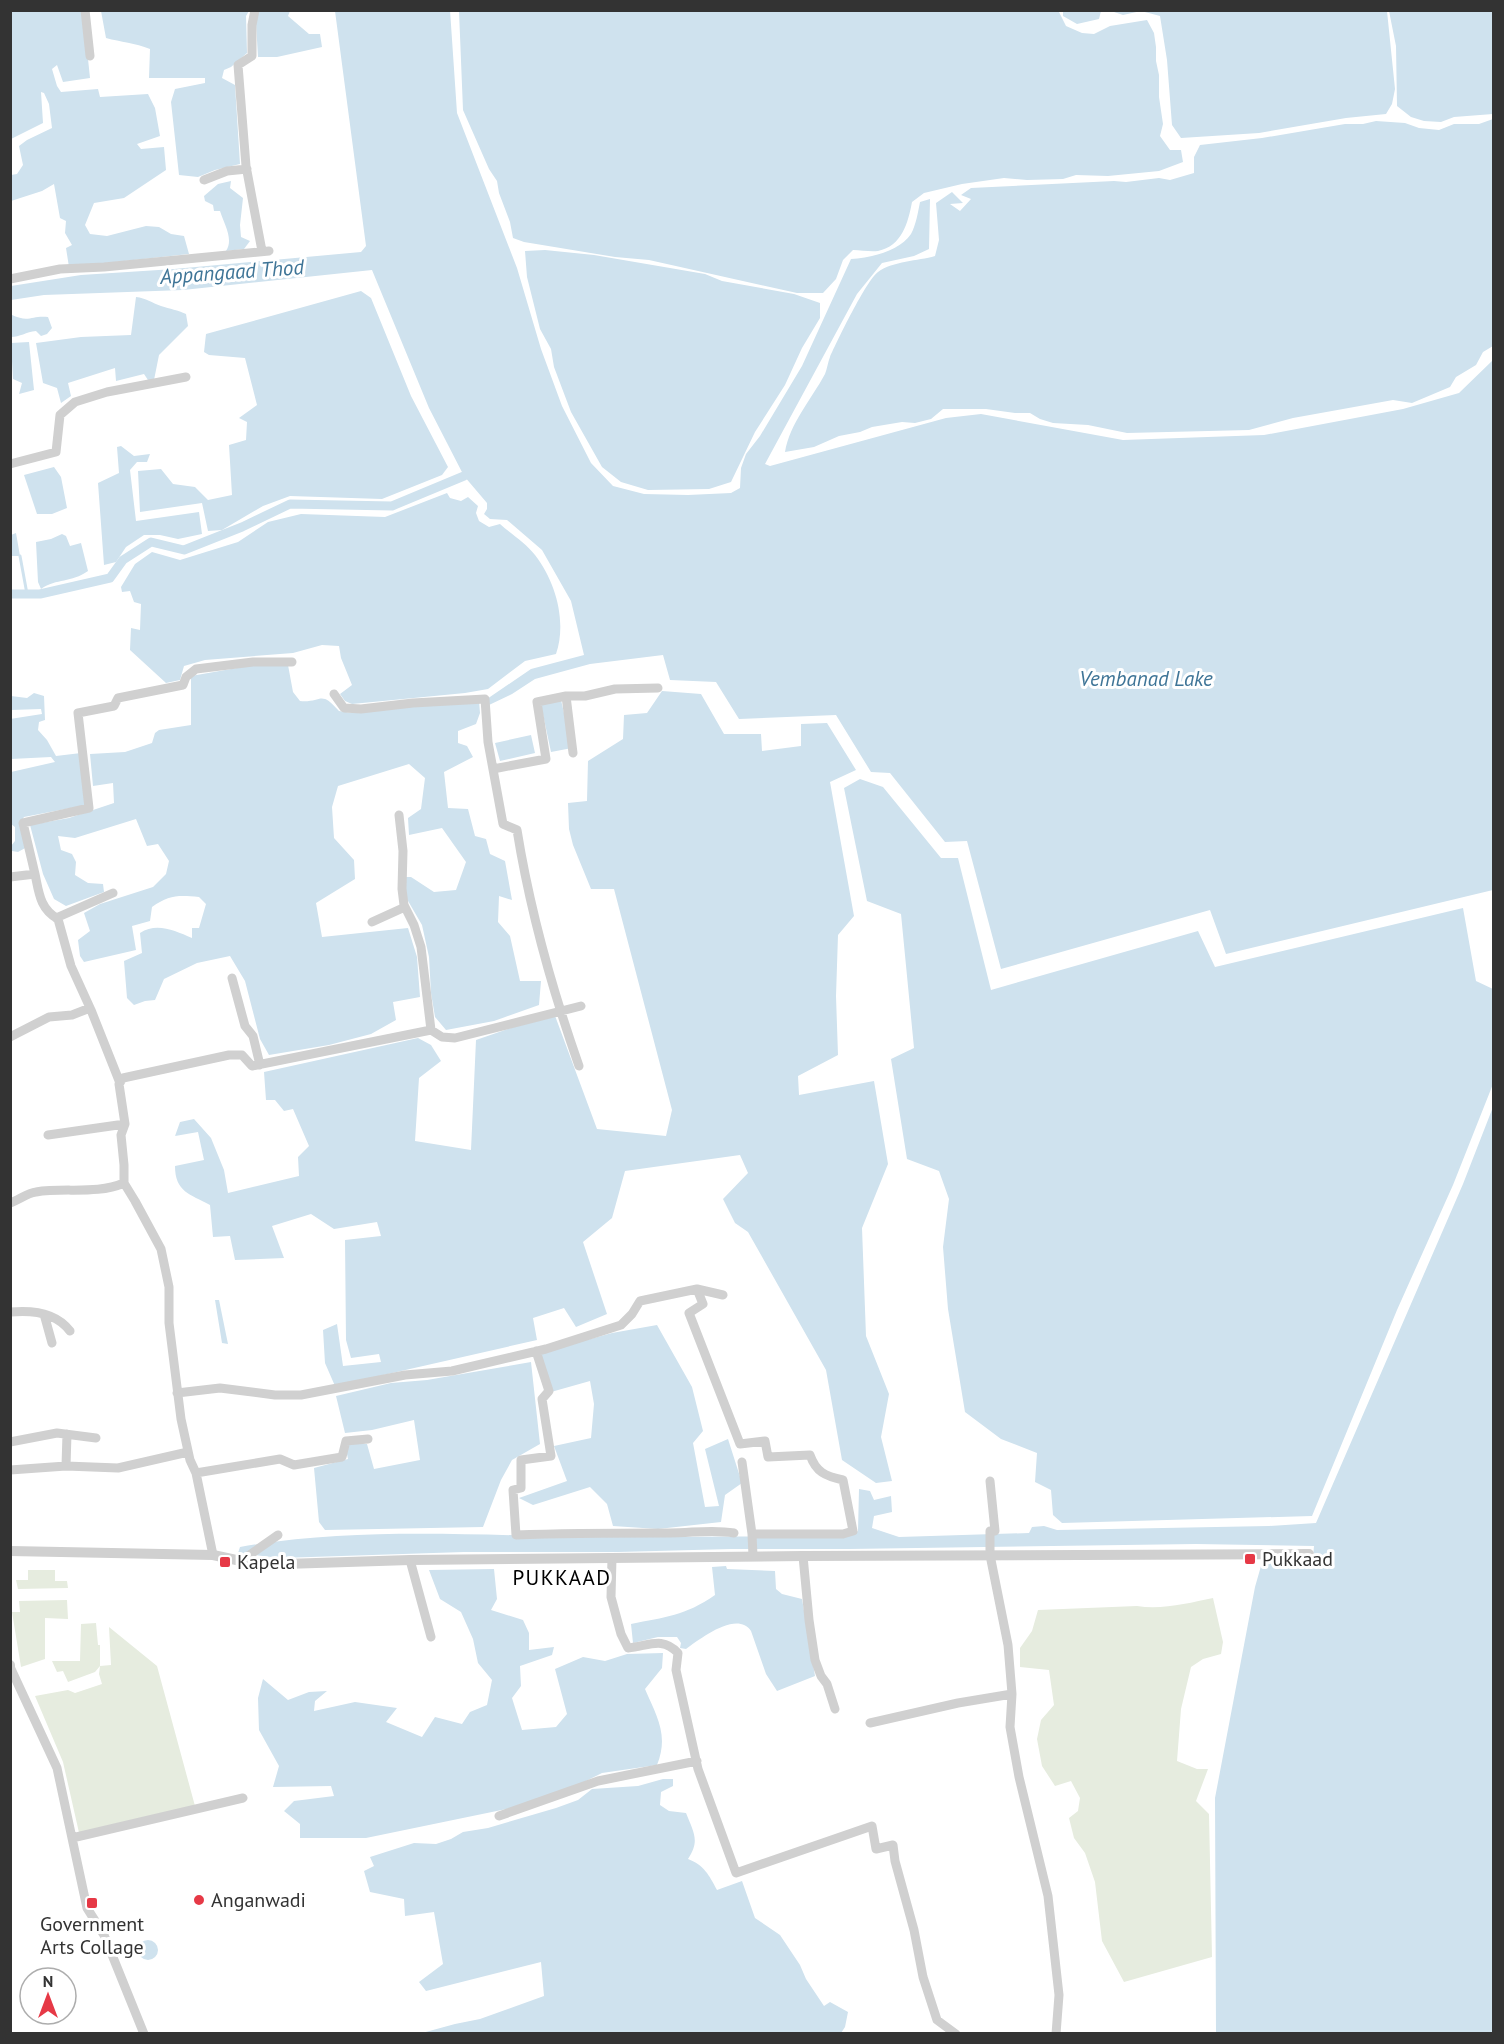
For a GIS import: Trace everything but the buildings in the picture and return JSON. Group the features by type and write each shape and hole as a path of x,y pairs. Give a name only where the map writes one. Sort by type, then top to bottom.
{"street":[{"path":"85,10 90,56"},
{"path":"10,279 60,269 195,260 265,251 247,169 238,65 252,56 252,25 255,10"},
{"path":"204,180 227,171 247,169"},
{"path":"10,464 56,452 60,415 75,402 107,392 186,377"},
{"path":"213,1555 196,1473 188,1452 181,1419 169,1323 169,1287 161,1249 124,1183 121,1135 125,1124 120,1083 71,966 58,920 41,904 23,823 89,808 78,714 114,706 118,698 183,685 186,677 196,669 253,662 292,662"},
{"path":"493,769 546,759 537,702 566,696 585,696 615,689 658,687"},
{"path":"334,694 344,708 361,710 412,703 485,699 488,742 502,824 517,830 528,894 560,1011 579,1066"},
{"path":"566,696 573,753"},
{"path":"399,815 403,851 402,889 405,907 421,946 431,1030"},
{"path":"10,877 35,874"},
{"path":"56,918 113,893"},
{"path":"372,922 405,907"},
{"path":"232,978 245,1026 253,1036 260,1065"},
{"path":"120,1083 123,1078 228,1055 242,1055 252,1066 431,1030 442,1037 455,1038 581,1006"},
{"path":"10,1037 49,1017 72,1015 90,1008"},
{"path":"48,1135 125,1124"},
{"path":"10,1203 35,1192 94,1190 115,1187 124,1183"},
{"path":"177,1393 220,1388 275,1395 301,1395 405,1375 452,1371 536,1351 621,1325 640,1301 697,1289 723,1295"},
{"path":"697,1289 703,1304 689,1312 740,1444 765,1441 768,1457 810,1455 814,1467 826,1476 843,1480 853,1531 843,1534 752,1534"},
{"path":"10,1312 37,1311 65,1324 70,1331"},
{"path":"44,1314 52,1343"},
{"path":"536,1351 549,1391 542,1399 552,1456 521,1460 521,1488 513,1490 516,1535 722,1530 735,1533"},
{"path":"10,1442 57,1433 96,1438"},
{"path":"66,1466 67,1434"},
{"path":"196,1473 280,1459 294,1465 342,1457 346,1441 368,1438"},
{"path":"10,1470 66,1466 118,1468 188,1452"},
{"path":"742,1462 753,1556"},
{"path":"990,1481 995,1531 990,1531 990,1554 1008,1645 1012,1694 1010,1727 1019,1777 1048,1896 1059,1995 1056,2034"},
{"path":"241,1561 278,1535"},
{"path":"10,1551 213,1555 241,1561 285,1564 410,1560 753,1556 1310,1554"},
{"path":"803,1556 815,1660 827,1684 835,1709"},
{"path":"612,1558 611,1597 621,1634 628,1648 662,1642 670,1645 678,1653 676,1670 697,1761 736,1873 872,1826 876,1849 893,1845 923,1977 937,2020 956,2034"},
{"path":"410,1560 431,1637"},
{"path":"11,1668 57,1768 87,1908 104,1935 144,2034"},
{"path":"870,1723 1012,1694"},
{"path":"499,1816 598,1781 697,1761"},
{"path":"72,1838 243,1798"}],"shaded area":[{"path":"28,1570 55,1570 55,1581 67,1581 68,1588 18,1589 16,1580 28,1580"},
{"path":"1213,1598 1223,1642 1221,1654 1203,1659 1191,1667 1181,1709 1177,1761 1197,1769 1208,1769 1196,1801 1209,1814 1212,1957 1124,1982 1102,1941 1095,1882 1085,1853 1074,1838 1069,1818 1078,1811 1080,1798 1071,1781 1055,1786 1042,1766 1037,1739 1041,1720 1054,1705 1049,1670 1020,1667 1020,1648 1032,1631 1038,1610 1166,1607"},
{"path":"67,1600 68,1619 45,1618 45,1659 21,1667 12,1612 20,1612 19,1601"},
{"path":"96,1623 98,1645 100,1645 100,1666 95,1672 68,1682 63,1671 57,1672 52,1661 80,1661 81,1624"},
{"path":"109,1627 157,1666 195,1806 80,1837 63,1762 35,1696 68,1690 75,1693 102,1684 99,1674 100,1666 111,1665"}],"water":[{"name":"Vembanad Lake","path":"450,10 457,113 517,268 541,349 562,406 591,463 613,486 644,494 688,495 731,493 740,488 741,468 746,454 760,436 802,366 851,259 875,255 900,245 913,230 920,202 930,199 929,249 914,256 882,263 857,294 765,464 770,466 946,418 981,414 1123,440 1264,435 1403,409 1459,393 1493,360 1493,890 1226,954 1210,910 1001,969 967,841 945,842 890,773 871,772 836,715 739,719 716,682 670,680 663,655 590,664 535,679 489,705 487,699 531,669 584,655 571,601 542,550 507,520 490,519 484,514 487,503 464,476 429,408 372,270 183,290 44,295 11,300 11,286 81,275 361,252 366,246 335,11"},
{"path":"1058,10 1066,26 1082,33 1094,34 1110,26 1147,20 1154,33 1156,47 1163,124 1160,136 1170,150 1181,150 1183,162 1159,171 1108,176 1076,175 1063,179 1004,178 962,184 924,193 912,202 906,225 893,244 878,251 853,250 843,260 836,279 823,293 797,293 649,260 615,257 524,242 513,238 497,181 489,169 463,110 459,11"},
{"path":"1063,10 1101,11 1099,19 1077,24 1063,16"},
{"path":"11,11 83,11 90,78 63,82 57,65 52,69 61,92 98,89 100,97 148,94 155,108 160,136 137,144 141,149 164,147 166,170 124,198 94,203 85,225 90,234 107,236 146,226 159,227 171,234 184,236 189,254 69,267 66,248 72,245 65,233 66,221 60,218 54,184 42,191 11,201 11,175 17,174 23,165 19,146 52,128 49,104 44,93 41,92 43,123 11,139"},
{"path":"101,11 249,11 246,16 247,53 224,70 222,78 235,85 240,164 198,177 179,175 171,102 175,89 205,83 205,78 149,78 150,49 106,38"},
{"path":"258,11 290,11 288,16 309,34 320,34 322,47 277,57 258,57 256,23"},
{"path":"1111,11 1141,11 1123,15"},
{"path":"1141,11 1387,11 1395,89 1392,104 1386,114 1346,118 1259,133 1181,138 1172,125 1167,60 1160,16"},
{"path":"1389,11 1493,11 1493,114 1454,117 1441,122 1424,121 1411,117 1397,106 1396,46"},
{"path":"1493,119 1493,346 1483,352 1476,365 1456,377 1450,387 1412,403 1393,400 1293,418 1249,430 1127,433 1088,425 1053,423 1030,413 986,409 943,409 931,419 915,423 902,422 872,427 839,436 814,447 785,452 791,431 825,374 829,359 866,287 884,268 935,256 939,240 936,203 952,192 963,203 950,204 960,211 971,199 961,195 971,188 1126,182 1159,178 1170,180 1194,173 1194,157 1200,145 1376,121 1405,123 1419,128 1439,130 1454,124 1479,124"},
{"path":"231,181 230,188 243,198 241,237 250,241 244,249 226,251 229,236 220,211 214,211 213,205 205,201 204,196 218,184"},
{"path":"545,250 594,255 705,274 722,281 794,294 820,303 820,318 802,348 785,385 755,432 731,482 709,489 648,490 621,482 602,467 571,412 554,367 551,349 540,329 527,277 525,251"},
{"path":"361,291 371,298 411,396 448,467 442,475 382,499 290,496 263,506 222,530 208,531 202,503 140,512 138,471 161,469 173,484 195,487 208,500 232,495 229,445 246,440 247,422 239,418 257,405 245,358 209,355 204,352 206,334"},
{"path":"136,297 186,314 188,326 159,355 154,380 148,380 144,374 116,381 115,368 68,383 71,396 61,403 57,388 43,383 36,343 81,337 131,335"},
{"path":"12,303 12,315 27,319 48,317 52,328 47,334 41,336 36,331 11,337"},
{"path":"29,342 34,390 19,394 22,383 13,379 11,343"},
{"path":"121,446 134,456 150,454 147,462 137,462 130,470 136,521 199,512 202,534 178,539 160,535 144,535 126,547 116,562 104,565 98,483 119,473 117,447"},
{"path":"54,467 61,477 67,508 52,514 37,514 24,475"},
{"path":"447,493 450,498 461,501 468,497 478,506 476,513 479,521 489,527 500,524 535,555 549,577 558,603 560,629 556,654 525,661 488,689 352,704 345,701 340,694 352,685 341,658 339,646 322,645 293,653 205,660 184,666 180,680 166,683 130,650 131,628 140,630 141,604 134,602 130,591 122,592 121,587 135,564 152,552 180,560 238,542 268,522 301,514 385,517"},
{"path":"16,533 20,556 11,556 11,535"},
{"path":"62,534 66,536 70,546 81,543 88,571 41,589 38,582 36,542"},
{"path":"254,665 288,665 293,692 300,701 321,698 328,700 339,711 352,713 395,707 479,701 480,713 476,724 458,731 458,743 467,746 473,757 444,772 448,808 468,809 475,836 486,839 490,854 505,861 512,900 499,896 498,922 510,936 520,981 541,981 539,1005 494,1021 446,1030 435,1017 429,957 422,925 404,894 403,877 411,877 434,892 456,890 466,862 442,828 409,835 408,818 421,809 425,778 409,764 338,786 332,807 334,838 354,860 355,879 316,903 322,937 408,928 417,957 420,997 393,1002 396,1020 371,1034 329,1045 269,1055 260,1039 245,981 230,956 197,963 164,979 155,1000 134,1005 127,998 124,961 142,953 140,933 159,928 173,930 192,938 192,928 199,928 206,904 199,897 174,897 152,907 150,921 132,926 136,950 84,962 80,956 78,940 90,931 84,913 100,904 153,887 166,874 169,861 158,844 147,846 136,819 75,838 58,836 61,850 72,854 76,862 75,875 88,883 103,884 104,892 66,906 54,899 43,874 30,825 69,818 114,803 113,783 93,786 90,754 125,752 152,743 155,733 159,730 191,725 191,676"},
{"path":"662,691 701,694 724,734 761,734 762,751 801,746 801,724 827,723 856,770 830,782 854,916 838,935 836,996 838,1055 798,1076 799,1095 874,1081 888,1164 862,1228 866,1336 889,1394 881,1437 892,1481 876,1483 842,1460 826,1370 748,1232 735,1223 723,1199 748,1173 740,1155 625,1171 612,1218 583,1242 607,1314 576,1327 564,1308 533,1318 537,1340 335,1386 325,1363 323,1330 337,1324 343,1366 381,1362 379,1354 351,1358 346,1340 345,1240 381,1236 377,1222 334,1229 311,1214 272,1226 284,1258 235,1260 230,1236 213,1237 210,1205 190,1195 178,1182 175,1166 204,1160 198,1132 175,1136 180,1122 194,1119 211,1138 224,1170 228,1193 299,1176 298,1157 309,1146 293,1109 284,1111 275,1100 266,1100 264,1072 418,1038 431,1045 441,1061 419,1078 415,1141 471,1150 476,1040 554,1013 597,1129 666,1136 672,1110 614,889 591,889 573,845 569,829 568,803 587,801 588,761 623,739 624,715 647,713"},
{"path":"34,693 44,696 45,720 39,722 38,730 56,756 81,753 86,805 24,817 21,822 27,847 18,852 12,851 11,846 15,841 15,827 11,824 11,772 55,762 51,757 11,759 10,719 42,714 41,709 11,710 11,696 27,698"},
{"path":"561,700 572,748 551,752 541,705"},
{"path":"531,735 535,753 500,761 495,743"},
{"path":"860,779 883,787 941,858 958,858 991,990 1198,931 1215,967 1463,908 1476,981 1493,989 1493,1084 1453,1185 1397,1310 1312,1516 1062,1523 1053,1515 1051,1490 1035,1482 1037,1453 1001,1439 965,1412 948,1309 943,1247 949,1199 939,1171 907,1159 891,1059 914,1048 901,914 867,901 844,788"},
{"path":"1493,1107 1493,2033 1216,2033 1215,1798 1255,1587 1263,1559 1313,1557 1314,1546 1196,1544 464,1552 280,1558 238,1553 240,1547 278,1541 355,1535 850,1536 858,1531 859,1489 870,1491 874,1500 891,1496 892,1512 874,1516 872,1528 899,1537 1029,1533 1032,1527 1044,1526 1057,1530 1316,1523 1463,1184"},
{"path":"215,1300 219,1300 228,1344 222,1343"},
{"path":"657,1325 692,1387 703,1431 693,1443 705,1507 719,1506 705,1449 728,1439 742,1483 725,1495 721,1522 658,1529 613,1526 607,1504 590,1487 533,1505 519,1498 567,1481 554,1446 591,1438 594,1404 590,1381 551,1392 540,1353 612,1333"},
{"path":"531,1362 540,1444 512,1460 501,1480 483,1527 325,1530 319,1522 314,1468 348,1459 345,1444 367,1444 374,1469 420,1460 414,1420 372,1430 345,1433 336,1396 391,1383 427,1380"},
{"path":"726,1566 727,1569 775,1571 776,1589 782,1594 802,1599 815,1676 777,1691 766,1674 751,1631 745,1625 728,1625 719,1628 686,1649 680,1648 681,1643 677,1637 658,1637 633,1643 631,1624 674,1615 704,1602 715,1595 712,1567"},
{"path":"494,1569 497,1599 491,1610 523,1620 529,1633 529,1650 554,1647 552,1655 520,1666 521,1686 512,1698 522,1730 556,1727 567,1714 555,1669 583,1657 605,1661 627,1654 663,1653 662,1668 645,1689 662,1735 657,1765 602,1773 576,1786 521,1806 366,1838 300,1838 300,1824 284,1811 294,1801 334,1796 331,1786 273,1787 279,1766 259,1730 258,1698 263,1679 288,1700 309,1692 327,1691 315,1701 314,1711 355,1702 397,1708 386,1722 422,1737 435,1717 462,1724 470,1712 487,1705 492,1680 478,1663 473,1639 461,1612 440,1599 429,1570"},
{"path":"663,1779 673,1779 673,1786 661,1792 660,1805 669,1811 686,1813 693,1832 695,1842 688,1859 706,1871 717,1890 742,1881 755,1918 780,1935 824,2006 830,2002 848,2012 845,2027 841,2033 422,2033 480,2019 544,1996 541,1962 426,1991 419,1982 443,1964 434,1912 405,1916 404,1899 370,1892 364,1871 374,1866 370,1857 414,1843 436,1844 463,1832 488,1828 556,1808 578,1800 592,1789 638,1786"},
{"path":"148,1940 155,1943 158,1950 155,1957 148,1960 141,1957 138,1950 141,1943"}],"waterway":[{"path":"10,594 40,594 110,578 123,560 151,542 184,550 242,527 290,504 392,506 464,476"},
{"path":"20,556 27,594"}],"place":[{"name":"Pukkaad","path":"1250,1559"},
{"name":"Kapela","path":"225,1562"},
{"name":"Anganwadi","path":"199,1900"},
{"name":"Government Arts Collage","path":"92,1903"}],"district":[{"name":"PUKKAAD","path":"562,1578"}],"water label":[{"name":"Appangaad Thod","path":"232,272"}]}
